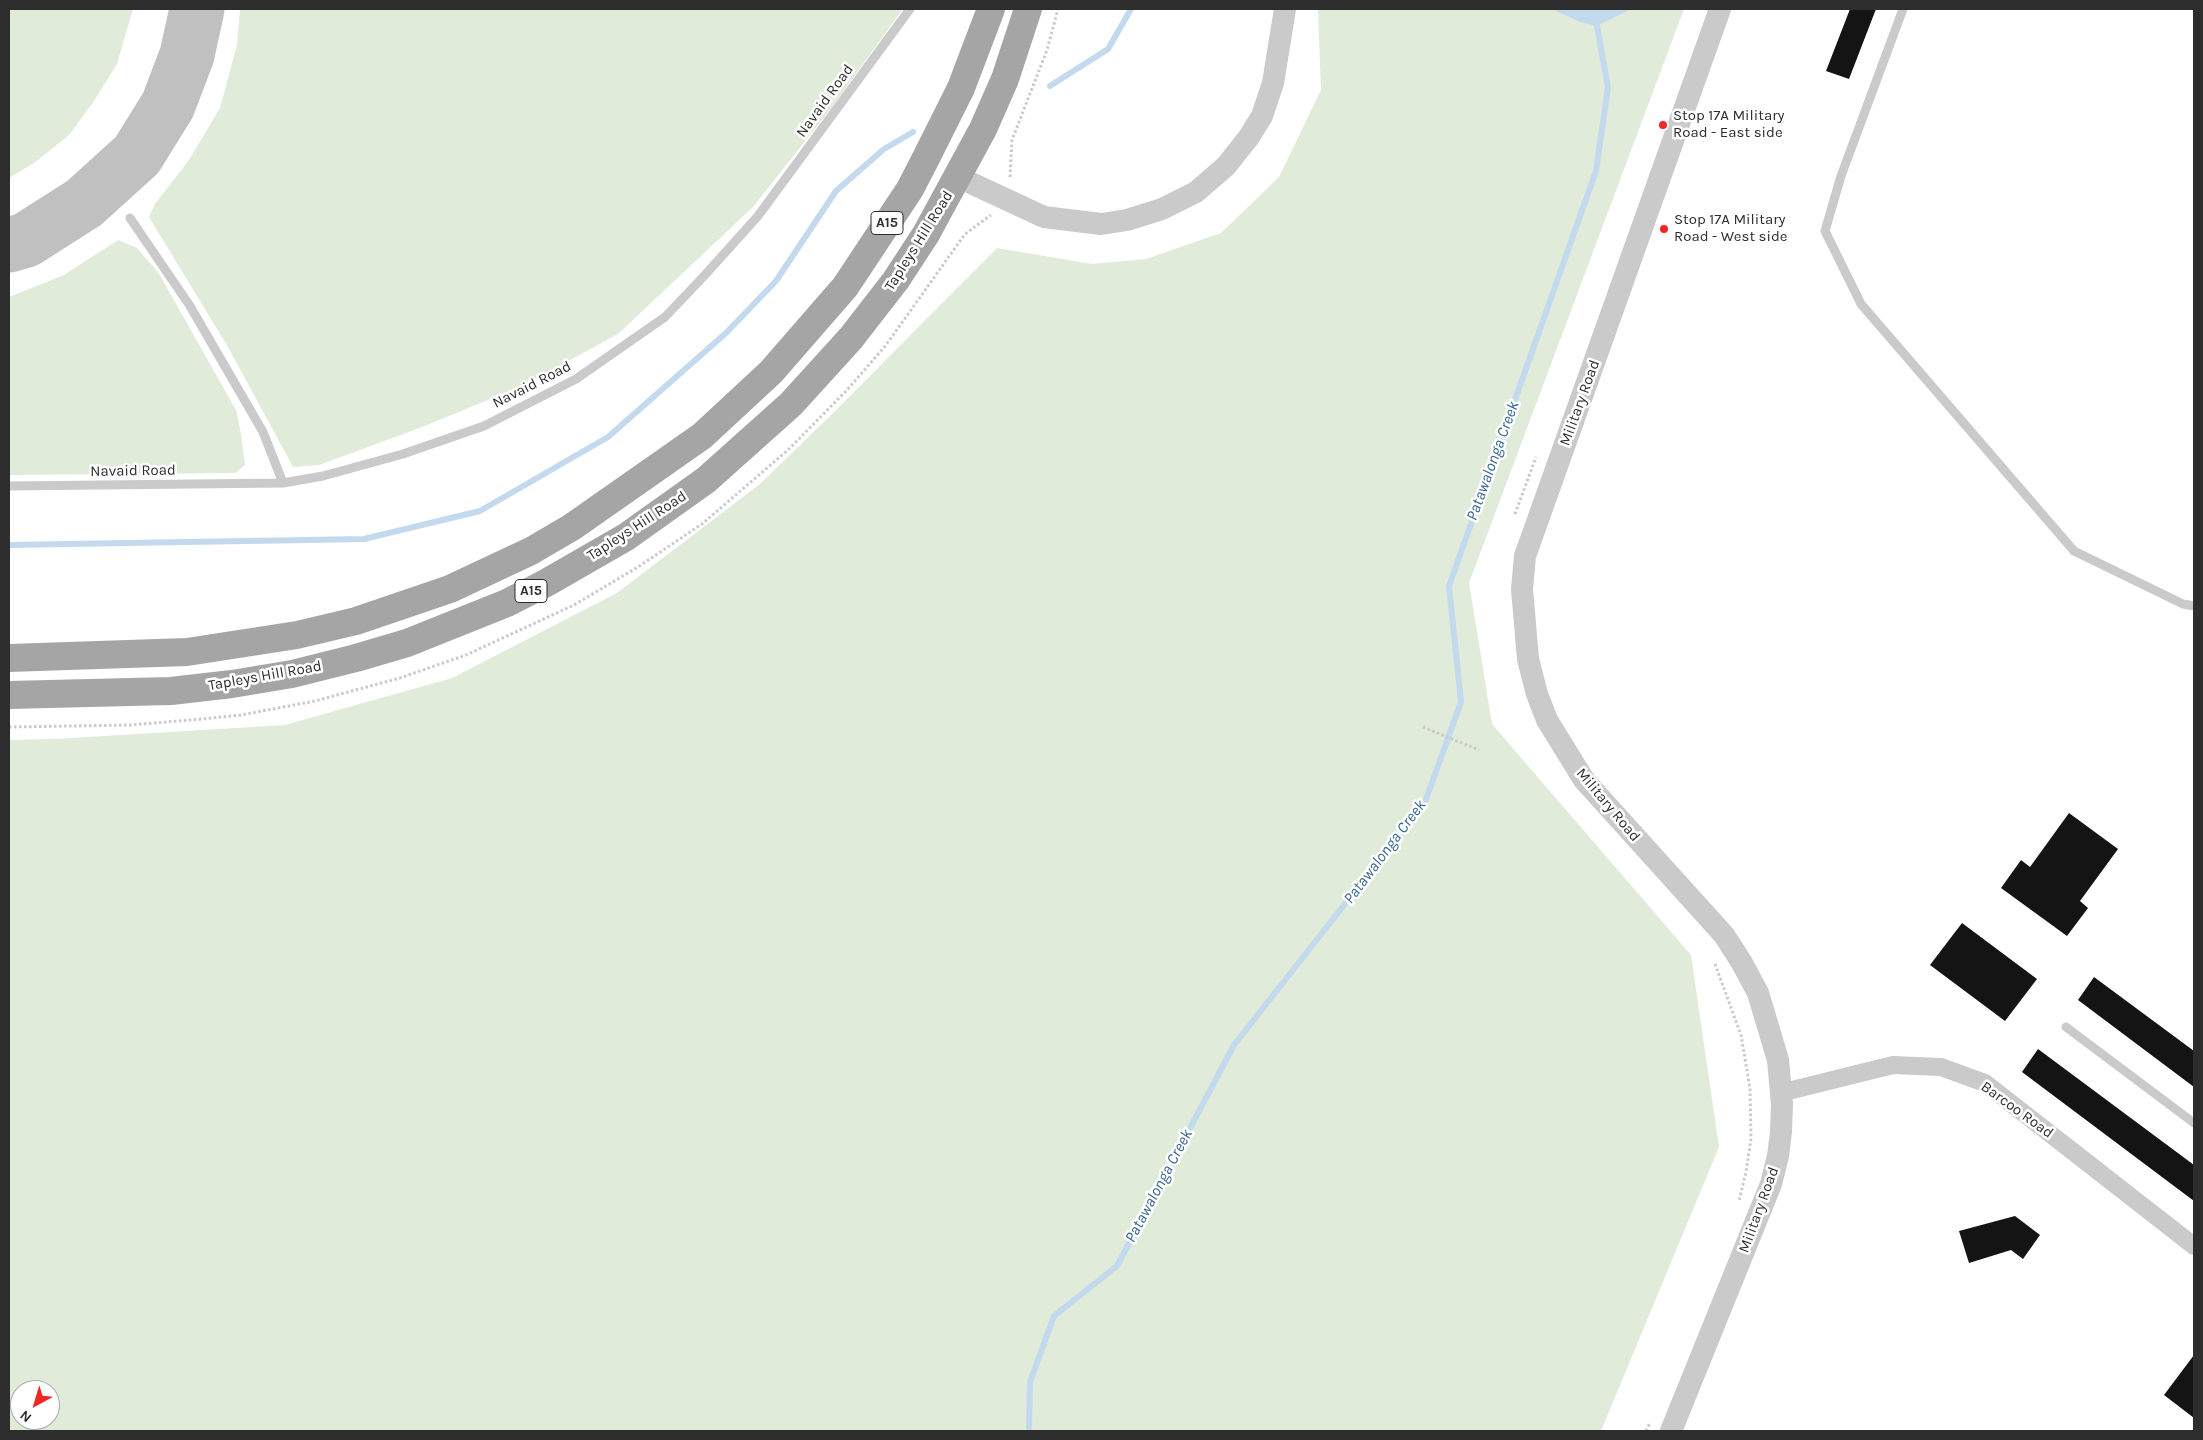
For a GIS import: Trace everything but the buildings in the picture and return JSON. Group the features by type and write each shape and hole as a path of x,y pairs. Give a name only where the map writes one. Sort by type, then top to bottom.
{"main road":[{"name":"A15","path":"9,658 178,653 297,636 356,621 450,589 531,551 572,527 702,436 771,372 845,287 910,189 961,88 991,9"},
{"name":"Tapleys Hill Road","path":"9,695 171,691 232,684 292,674 356,658 407,643 499,606 546,583 626,538 706,480 791,404 851,338 896,280 958,177 983,129 1005,79 1028,9"},
{"path":"845,287 884,257 932,183 942,172 958,177"}],"street":[{"path":"958,177 1044,217 1101,224 1127,220 1162,209 1196,192 1226,166 1262,116 1272,83 1285,9"},
{"name":"Military Road","path":"1671,1431 1771,1184 1778,1156 1781,1132 1782,1104 1778,1060 1758,993 1724,935 1584,780 1547,720 1537,694 1528,659 1522,589 1525,556 1720,9"},
{"name":"Barcoo Road","path":"1780,1093 1893,1065 1941,1067 1985,1084 2194,1246"}],"lane":[{"name":"Navaid Road","path":"9,486 283,483 323,476 403,454 484,426 576,379 665,317 758,216 910,9"},
{"path":"1904,9 1840,176 1825,232 1862,304 2074,551 2183,604 2194,606"},
{"path":"130,218 190,306 263,432 283,483"},
{"path":"2066,1028 2194,1123"}],"path":[{"path":"1010,184 1012,140 1046,50 1058,9"},
{"path":"1515,518 1538,449"},
{"path":"1423,727 1478,750"},
{"path":"1715,963 1741,1035 1750,1088 1750,1139 1746,1172 1739,1202"},
{"path":"1646,1431 1650,1422"}],"green space":[{"path":"9,9 133,9 117,64 94,101 69,135 34,163 9,178"},
{"path":"240,9 902,10 832,107 753,207 618,334 522,386 417,429 319,465 293,467 228,347 149,217 155,204 189,160 220,108 237,45"},
{"path":"1318,9 1684,9 1469,583 1492,724 1691,955 1719,1147 1601,1431 9,1431 9,740 285,725 452,678 617,593 760,484 997,248 1092,264 1146,259 1221,233 1279,177 1321,90"},
{"path":"118,240 137,248 158,272 236,410 245,465 236,473 9,475 9,297 64,275"}],"water":[{"path":"1552,9 1631,9 1597,26 1580,22"}],"waterway":[{"path":"1050,86 1108,49 1131,9"},
{"name":"Patawalonga Creek","path":"1029,1431 1030,1382 1054,1316 1117,1266 1234,1045 1425,802 1461,702 1449,586 1596,171 1608,87 1597,26"},
{"path":"9,545 364,539 480,511 608,437 726,333 776,281 836,191 884,149 913,132"}],"taxiway":[{"path":"9,245 26,240 84,203 137,155 168,105 187,55 197,9"}],"place":[{"name":"Stop 17A Military Road - East side","path":"1663,125"},
{"name":"Stop 17A Military Road - West side","path":"1664,229"}]}
